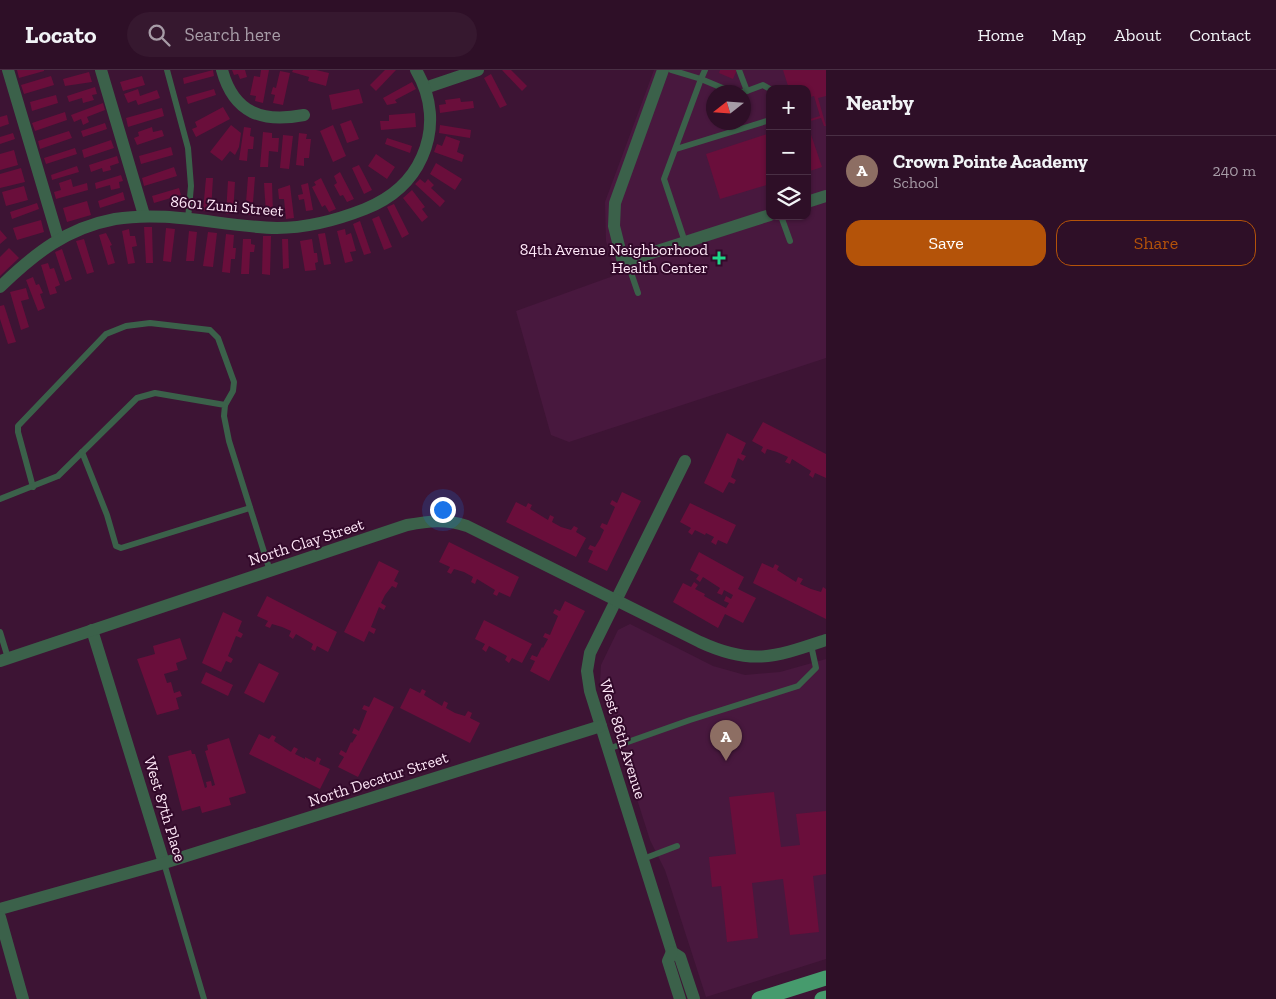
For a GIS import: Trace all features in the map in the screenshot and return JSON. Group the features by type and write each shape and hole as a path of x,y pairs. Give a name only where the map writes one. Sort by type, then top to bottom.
{"main road":[{"path":"759,999 826,978"},
{"path":"822,999 826,998"}],"street":[{"path":"8,70 58,238"},
{"path":"101,70 144,215"},
{"path":"222,70 232,94 244,108 253,114 279,119 304,115"},
{"name":"8601 Zuni Street","path":"0,287 58,238 104,222 144,215 248,226 295,227 334,220 375,205 402,186 423,155 430,123 425,88 416,70"},
{"path":"425,88 478,70"},
{"path":"663,70 614,203 614,226 625,262 766,215"},
{"path":"811,201 826,196"},
{"name":"West 86th Avenue","path":"685,461 588,659 587,678 672,952 680,958 694,999"},
{"name":"North Clay Street","path":"4,660 407,525 428,521 446,520 467,526 616,600"},
{"path":"616,600 700,642 739,657 774,656 826,640"},
{"name":"West 87th Place","path":"92,630 164,863"},
{"name":"North Decatur Street","path":"0,910 164,863 601,726"},
{"path":"0,917 23,999"},
{"name":"West 86th Avenue","path":"672,952 668,960 680,999"}],"lane":[{"path":"167,70 188,148 191,186 188,219"},
{"path":"671,70 715,85"},
{"path":"685,242 664,178 705,70"},
{"path":"739,70 742,85"},
{"path":"751,90 763,86 766,87"},
{"path":"676,148 766,121"},
{"path":"782,220 790,241"},
{"path":"625,262 638,293"},
{"path":"33,487 18,426 106,334 119,328 150,323 210,330 218,338 234,382 233,392 226,405 224,416 229,442 270,571"},
{"path":"0,499 58,476 137,398 144,394 155,393 226,405"},
{"path":"82,452 107,515 116,546 121,548 250,508"},
{"path":"0,632 4,660"},
{"path":"608,749 690,720 798,686 816,668 811,645"},
{"path":"643,859 677,846"},
{"name":"West 87th Place","path":"164,863 204,999"}],"shaded area":[{"name":"84th Avenue Neighborhood Health Center","path":"654,70 826,70 826,358 569,442 551,435 516,311 616,275 606,241 605,202"},
{"path":"630,624 713,666 745,675 780,672 826,659 826,959 706,997 665,870 650,840 600,683 601,665 618,630"}],"building":[{"path":"17,70 44,70 44,71 19,78"},
{"path":"213,70 214,76 184,84 183,78"},
{"path":"232,70 245,70 247,77 240,79 238,74 234,75"},
{"path":"261,70 269,70 263,103 255,101 256,96 250,95 254,76 260,77"},
{"path":"293,70 316,70 329,73 326,86 308,81 309,77 292,72"},
{"path":"385,70 396,70 376,91 370,85"},
{"path":"502,70 511,70 527,86 522,91"},
{"path":"720,70 737,70 733,79 719,73"},
{"path":"783,70 826,70 826,96 818,98 826,126 824,126 821,118 811,121 811,119 820,116 814,96 811,97 811,85 788,85"},
{"path":"280,71 290,73 283,105 273,103 275,95 271,94 273,87 276,88"},
{"path":"89,72 92,82 65,86 63,79"},
{"path":"491,74 507,105 500,108 484,78"},
{"path":"51,76 54,85 24,94 21,85"},
{"path":"142,76 145,85 123,91 120,82"},
{"path":"412,82 416,89 395,100 397,103 387,105 383,98"},
{"path":"95,87 97,94 92,95 94,100 83,103 82,98 69,102 67,96"},
{"path":"138,89 140,96 157,90 160,98 138,105 136,100 128,103 124,94"},
{"path":"214,89 216,95 188,104 186,97"},
{"path":"359,89 363,103 332,110 329,95"},
{"path":"56,95 58,103 32,111 30,102"},
{"path":"460,98 461,102 473,101 474,108 440,113 439,105 446,104 445,100"},
{"path":"103,103 105,110 87,117 89,122 83,125 81,119 74,122 71,115"},
{"path":"223,107 230,119 196,137 192,129 197,127 195,122"},
{"path":"162,108 164,116 128,127 126,118"},
{"path":"65,112 67,120 35,131 32,123"},
{"path":"415,113 416,127 381,130 380,121 389,121 389,115"},
{"path":"7,115 9,124 0,127 0,117"},
{"path":"351,120 359,139 347,143 340,124"},
{"path":"105,123 107,129 83,137 81,131"},
{"path":"231,125 241,133 239,147 235,155 230,151 222,161 210,152"},
{"path":"333,125 346,156 333,162 320,131"},
{"path":"440,125 471,130 470,138 439,133"},
{"path":"152,127 153,132 162,130 164,136 137,145 134,138 139,136 138,132"},
{"path":"244,127 251,128 250,136 254,137 253,149 248,149 247,161 239,160"},
{"path":"69,131 72,138 40,149 38,141"},
{"path":"263,132 272,133 272,138 279,138 278,152 269,151 268,167 260,167"},
{"path":"13,133 15,139 0,144 0,137"},
{"path":"299,133 307,134 306,139 311,139 309,158 304,158 304,166 296,165"},
{"path":"766,134 766,185 720,199 706,154"},
{"path":"283,135 293,136 289,169 280,168"},
{"path":"811,135 822,167 811,171"},
{"path":"446,136 460,141 457,152 464,155 462,162 434,152 437,144 442,146"},
{"path":"387,138 412,146 410,153 385,144"},
{"path":"111,140 114,148 84,158 82,150"},
{"path":"171,147 173,155 141,164 139,156"},
{"path":"75,148 77,154 46,164 44,158"},
{"path":"14,150 18,165 0,170 0,154"},
{"path":"376,154 395,167 387,179 368,166"},
{"path":"117,156 119,163 110,166 111,170 103,172 102,168 91,172 89,165"},
{"path":"436,163 462,179 455,190 430,174"},
{"path":"359,165 372,190 364,194 352,168"},
{"path":"77,166 79,172 52,180 51,175"},
{"path":"174,167 177,176 144,186 142,178"},
{"path":"21,168 25,182 0,188 0,174"},
{"path":"340,172 354,199 347,202 343,195 340,196 334,185 337,183 334,176"},
{"path":"121,175 123,181 119,182 120,188 111,190 110,185 96,189 95,183"},
{"path":"248,177 255,177 252,215 245,215"},
{"path":"206,178 213,178 211,211 203,211"},
{"path":"321,178 336,209 329,212 325,205 322,207 312,187 316,185 314,182"},
{"path":"71,179 73,187 87,183 88,190 56,199 54,192 61,190 59,183"},
{"path":"420,179 425,183 428,179 434,185 431,188 445,201 440,207 415,184"},
{"path":"228,181 235,182 233,214 226,214"},
{"path":"264,183 272,183 273,214 266,214"},
{"path":"308,183 313,210 306,211 304,199 299,200 298,195 303,194 301,185"},
{"path":"290,185 294,218 286,219 284,199 279,199 278,189"},
{"path":"24,186 28,200 6,206 2,192"},
{"path":"179,188 181,195 154,203 152,196"},
{"path":"412,190 425,207 422,209 428,217 422,222 403,198"},
{"path":"123,192 125,200 100,208 98,201"},
{"path":"87,201 91,215 67,222 63,208"},
{"path":"37,203 39,209 12,219 10,212"},
{"path":"394,204 409,234 402,238 387,207"},
{"path":"379,216 392,247 384,250 372,219"},
{"path":"41,220 44,232 17,240 13,228"},
{"path":"360,221 371,253 364,255 353,224"},
{"path":"144,227 152,227 153,263 146,263"},
{"path":"166,228 175,229 171,262 163,261"},
{"path":"129,229 130,236 135,236 137,246 132,247 135,263 128,264 122,231"},
{"path":"345,229 346,235 351,233 356,251 350,252 353,261 345,263 337,231"},
{"path":"0,230 7,238 0,244"},
{"path":"189,231 197,232 194,261 186,261"},
{"path":"208,232 217,233 213,267 203,266"},
{"path":"106,233 112,245 110,246 115,263 108,265 99,235"},
{"path":"325,233 331,264 324,265 318,234"},
{"path":"226,234 234,235 233,248 236,248 235,259 231,259 230,273 222,272"},
{"path":"263,236 271,236 270,275 262,274"},
{"path":"84,239 94,272 87,274 76,241"},
{"path":"243,239 251,239 251,244 255,245 254,252 250,252 249,274 241,274"},
{"path":"282,239 288,239 289,268 283,269"},
{"path":"312,239 314,253 317,253 318,262 315,263 316,270 305,271 300,241"},
{"path":"9,248 19,258 0,276 0,257"},
{"path":"62,249 72,279 65,282 55,252"},
{"path":"48,263 50,269 54,268 60,285 55,287 57,293 50,295 41,265"},
{"path":"33,277 36,285 39,284 43,293 40,294 45,308 38,311 26,280"},
{"path":"26,288 29,299 21,301 29,327 21,330 10,292"},
{"path":"4,305 16,342 8,344 0,319 0,306"},
{"path":"763,422 826,454 826,478 815,473 813,478 809,475 811,471 792,459 790,464 785,462 788,457 777,452 767,449 765,454 761,451 763,447 752,441"},
{"path":"727,433 746,443 741,454 746,456 743,461 738,458 731,477 736,480 734,484 729,482 723,493 704,483"},
{"path":"622,492 641,501 607,571 588,562 593,551 588,549 590,545 595,547 600,539 604,530 600,527 602,523 607,525 615,507 610,504 612,500 617,503"},
{"path":"516,502 526,507 528,503 532,505 530,509 548,520 550,515 554,517 552,522 561,527 571,530 574,526 578,528 576,532 586,538 576,557 506,522"},
{"path":"690,503 736,525 727,544 718,540 716,545 711,542 714,537 706,533 705,535 695,530 692,535 688,532 691,528 680,522"},
{"path":"449,542 519,577 510,597 499,592 497,596 493,594 495,590 477,579 475,584 471,582 473,577 464,572 454,569 451,574 447,572 450,567 439,562"},
{"path":"699,552 744,577 738,589 756,598 743,623 725,614 718,628 673,602 683,583 691,587 694,582 698,585 695,589 705,594 704,596 726,608 729,603 724,601 726,596 731,599 733,595 724,590 722,595 717,593 720,588 703,577 700,582 696,579 699,575 690,570"},
{"path":"379,561 399,571 394,581 398,583 396,588 392,586 385,595 381,603 386,606 384,610 379,607 371,627 376,629 374,634 369,631 364,642 344,632"},
{"path":"762,563 773,568 775,564 779,566 777,570 796,582 798,577 803,579 800,584 811,589 821,592 823,587 826,589 826,619 753,583"},
{"path":"267,596 337,632 328,652 317,646 315,651 311,649 313,644 296,634 293,639 289,636 291,631 282,627 272,624 270,628 265,626 268,621 257,616"},
{"path":"565,601 585,611 549,681 530,671 535,661 530,659 532,655 537,657 543,648 548,639 543,637 545,633 550,635 558,616 553,613 555,609 560,611"},
{"path":"223,612 242,621 238,631 243,634 241,638 236,636 228,656 233,659 231,663 226,661 221,672 202,663"},
{"path":"484,620 532,644 522,663 512,658 509,663 505,660 507,656 489,646 486,652 482,649 485,644 475,639"},
{"path":"180,638 187,659 176,663 178,670 164,674 167,683 171,682 174,693 180,691 182,696 176,698 179,709 157,715 137,659 155,654 153,646"},
{"path":"259,663 279,673 264,703 244,693"},
{"path":"206,672 233,685 228,696 201,683"},
{"path":"410,688 420,693 422,689 426,691 424,695 442,706 444,701 448,703 446,708 455,713 465,716 468,711 472,713 470,718 480,723 470,743 400,708"},
{"path":"374,697 394,707 358,777 338,767 344,757 339,754 341,750 346,753 357,735 352,733 354,728 359,731 367,711 362,709 364,705 369,707"},
{"path":"259,734 269,739 272,735 276,737 274,741 291,752 294,747 298,749 295,754 305,759 305,757 315,762 317,757 321,759 319,764 330,769 320,789 249,754"},
{"path":"229,738 246,793 229,798 231,805 202,813 200,806 182,811 168,756 191,750 192,754 195,754 205,788 207,787 206,782 211,781 212,786 215,785 205,751 208,750 207,745"},
{"path":"774,792 781,847 800,845 796,814 826,811 826,874 813,876 819,932 790,935 783,879 752,883 758,938 727,942 721,886 712,887 709,857 736,854 729,797"}],"place":[{"name":"84th Avenue Neighborhood Health Center","path":"719,258"},
{"name":"Crown Pointe Academy","path":"726,761"}]}
